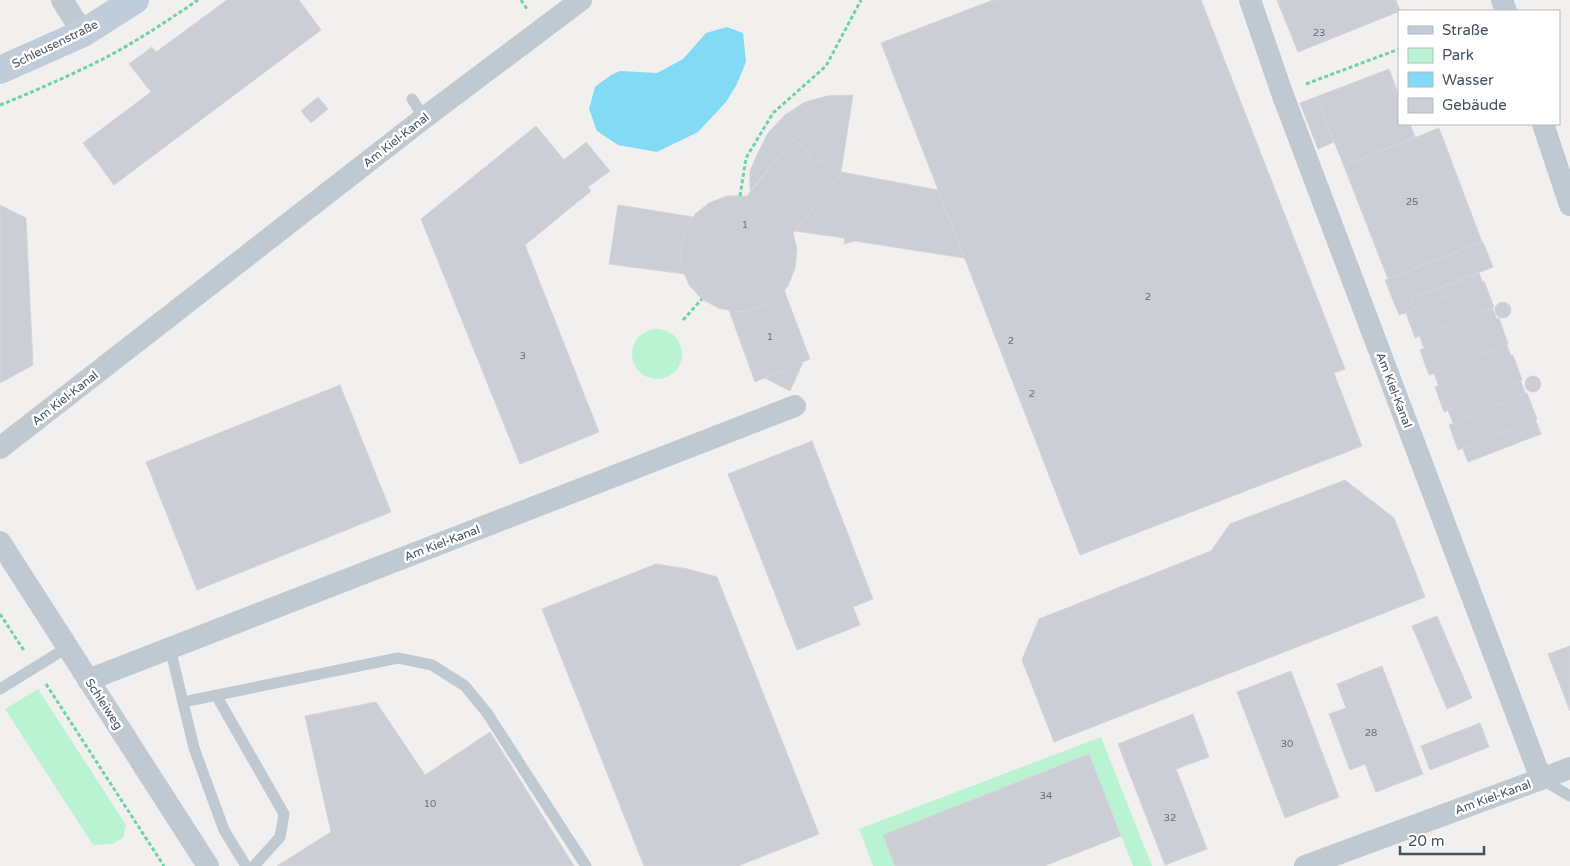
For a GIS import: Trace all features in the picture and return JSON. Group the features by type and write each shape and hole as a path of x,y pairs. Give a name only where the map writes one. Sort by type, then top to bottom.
{"street":[{"path":"62,0 83,33"},
{"name":"Schleusenstraße","path":"0,70 83,33 135,0"},
{"name":"Am Kiel-Kanal","path":"0,448 424,118 581,0"},
{"name":"Am Kiel-Kanal","path":"1250,0 1282,93 1541,779"},
{"path":"1543,125 1570,205"},
{"name":"Am Kiel-Kanal","path":"88,680 795,406"},
{"name":"Schleiweg","path":"0,542 208,866"},
{"name":"Am Kiel-Kanal","path":"1305,866 1570,768"}],"lane":[{"path":"412,99 424,118"},
{"path":"0,689 68,648"},
{"path":"170,648 194,748 224,830 246,866"},
{"path":"183,702 398,658 432,665 465,686 487,713 586,866"},
{"path":"216,696 284,814 280,838 254,866"},
{"path":"1541,779 1570,796"}],"path":[{"path":"740,196 746,158 773,113 826,66 861,0"},
{"path":"1282,93 1398,49"},
{"path":"683,320 702,299"},
{"path":"0,614 164,866"}],"green space":[{"path":"652,329 662,329 675,336 682,349 682,359 675,372 662,379 652,379 643,375 636,368 632,359 632,349 636,340 643,333"},
{"path":"38,689 126,825 123,838 112,844 93,845 5,709"},
{"path":"1101,737 1152,866 1133,866 1089,754 883,835 895,866 873,866 859,829"}],"water":[{"path":"727,27 743,33 746,62 737,84 726,102 698,132 657,152 618,145 597,131 589,109 595,87 620,71 657,73 683,59 706,33"}],"building":[{"path":"227,0 299,0 321,30 114,185 83,143 151,92 129,64 152,47 156,52"},
{"path":"993,0 1201,0 1345,369 1334,373 1362,446 1080,555 881,43"},
{"path":"1277,0 1396,0 1400,10 1398,12 1298,52"},
{"path":"1389,69 1398,92 1398,125 1410,125 1415,137 1344,166 1316,97"},
{"path":"853,95 841,172 938,190 964,258 855,241 844,244 845,238 795,231 839,176 820,160 817,165 808,158 811,153 793,139 750,191 750,171 757,155 768,133 785,115 805,102 827,96"},
{"path":"318,97 328,109 311,123 301,111"},
{"path":"1316,97 1334,142 1318,149 1300,103"},
{"path":"536,126 564,160 586,142 610,171 588,187 591,191 525,245 599,432 520,464 421,219"},
{"path":"1439,128 1482,242 1388,279 1344,166"},
{"path":"793,139 811,153 808,158 817,165 820,160 839,176 793,233 797,249 795,268 788,286 774,300 757,309 738,312 718,308 702,299 689,285 682,267 680,249 685,230 695,214 709,203 727,196 747,196"},
{"path":"0,205 26,218 33,365 0,383"},
{"path":"618,205 693,217 685,230 680,249 682,267 685,274 609,264"},
{"path":"1483,242 1493,267 1411,299 1415,310 1399,315 1385,280"},
{"path":"1479,273 1541,434 1468,462 1410,311 1415,310 1411,299"},
{"path":"1484,281 1494,307 1415,338 1406,313"},
{"path":"784,290 810,359 755,382 729,310 738,312 757,309 774,300"},
{"path":"1503,302 1509,304 1511,310 1509,316 1503,318 1497,316 1495,310 1497,304"},
{"path":"1499,318 1508,344 1429,375 1420,350"},
{"path":"1513,355 1522,380 1444,412 1435,387"},
{"path":"803,362 790,391 765,378"},
{"path":"1533,376 1539,378 1541,384 1539,390 1533,392 1527,390 1525,384 1527,378"},
{"path":"340,385 391,512 197,590 146,462"},
{"path":"1527,393 1537,419 1458,450 1449,425"},
{"path":"812,441 873,599 853,607 860,625 797,650 728,474"},
{"path":"1345,480 1394,518 1425,597 1054,742 1022,660 1039,619 1211,551 1230,524"},
{"path":"656,564 688,569 717,577 819,834 738,866 644,866 542,609"},
{"path":"1437,616 1472,698 1447,709 1412,626"},
{"path":"1570,646 1570,711 1548,654"},
{"path":"1382,666 1423,774 1376,792 1365,764 1350,770 1329,714 1346,708 1337,684"},
{"path":"1291,671 1339,797 1285,818 1237,692"},
{"path":"376,702 425,775 490,732 574,866 277,866 331,832 305,716"},
{"path":"1193,714 1209,757 1176,769 1207,849 1165,865 1118,744"},
{"path":"1480,723 1489,747 1430,770 1421,746"},
{"path":"1089,754 1121,836 1044,866 895,866 883,835"}]}
